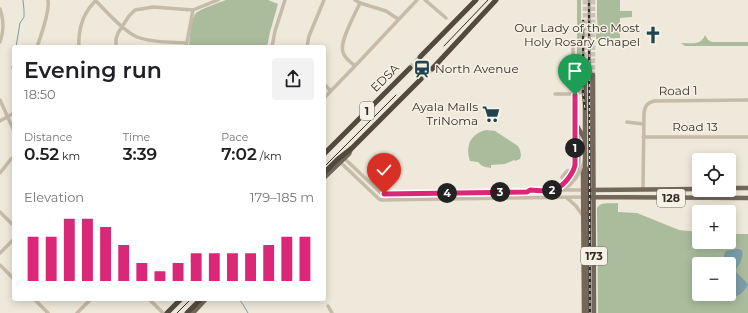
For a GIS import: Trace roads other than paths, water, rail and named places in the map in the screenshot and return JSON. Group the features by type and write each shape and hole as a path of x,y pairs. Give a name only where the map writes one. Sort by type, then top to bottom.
{"highway":[{"path":"420,57 476,0"},
{"path":"432,69 496,0"},
{"name":"EDSA","path":"326,152 410,68"},
{"name":"1","path":"326,171 352,148 421,79"},
{"path":"167,313 179,301"},
{"path":"187,313 199,301"}],"main road":[{"name":"173","path":"585,75 585,166 587,172 584,218 586,242"},
{"name":"173","path":"593,76 594,313"},
{"path":"575,122 585,141"},
{"name":"1","path":"326,176 349,154 352,148"},
{"path":"736,188 748,188"},
{"name":"128","path":"586,190 692,189"},
{"name":"173","path":"584,313 586,258 585,198"},
{"name":"128","path":"585,198 748,198"},
{"name":"173","path":"585,295 587,313"},
{"path":"585,295 587,306"},
{"path":"193,313 204,301"}],"street":[{"path":"38,45 48,10 48,0"},
{"path":"79,45 83,19 87,10 96,0 122,26 135,36 142,39 187,45 193,10"},
{"path":"116,45 116,36 122,26 131,13 138,9 153,7 193,10 218,0"},
{"path":"272,45 284,1 279,0"},
{"path":"307,45 309,36 324,0"},
{"path":"355,0 386,11 398,19"},
{"path":"326,96 417,0"},
{"path":"426,0 446,18"},
{"path":"355,66 344,56 342,46 346,33 360,3"},
{"path":"0,11 3,21 3,30 0,42"},
{"path":"553,190 564,183 570,176 574,170 576,161 575,95 572,44"},
{"path":"326,86 331,91"},
{"path":"555,94 576,95 585,89"},
{"path":"0,100 12,126"},
{"name":"Road 1","path":"643,189 643,124 645,106 654,101 748,100"},
{"path":"0,121 12,114"},
{"path":"627,122 643,124"},
{"name":"Road 13","path":"643,137 748,136"},
{"path":"0,173 12,158"},
{"path":"344,158 382,194 586,190"},
{"path":"563,190 576,179 586,160"},
{"path":"340,162 381,200 585,198"},
{"path":"350,172 354,168"},
{"path":"576,190 576,197"},
{"path":"566,197 576,206 584,218"},
{"path":"0,212 12,224"},
{"path":"0,253 12,241"},
{"path":"0,265 12,277"},
{"path":"36,301 48,313"},
{"path":"77,313 88,301"},
{"path":"151,301 163,313"},
{"path":"328,306 332,313"}],"water":[{"path":"737,249 742,251 743,254 736,270 736,257 724,257 726,251"},
{"path":"736,270 748,284 745,290 737,296"}],"waterway":[{"path":"16,45 20,23 24,17 23,0"},
{"path":"240,301 248,313"}],"tunnel":[{"path":"585,0 585,75"},
{"path":"593,0 593,75"},
{"path":"410,68 420,57"},
{"path":"421,79 432,69"}],"tram line":[{"path":"444,46 488,0"},
{"path":"326,165 396,95"},
{"path":"177,313 189,301"}],"railway":[{"path":"589,0 590,313"},
{"path":"583,21 583,93 585,109"}],"place":[{"name":"Our Lady of the Most Holy Rosary Chapel","path":"653,35"},
{"name":"North Avenue","path":"422,69"},
{"name":"Ayala Malls TriNoma","path":"491,114"}]}
